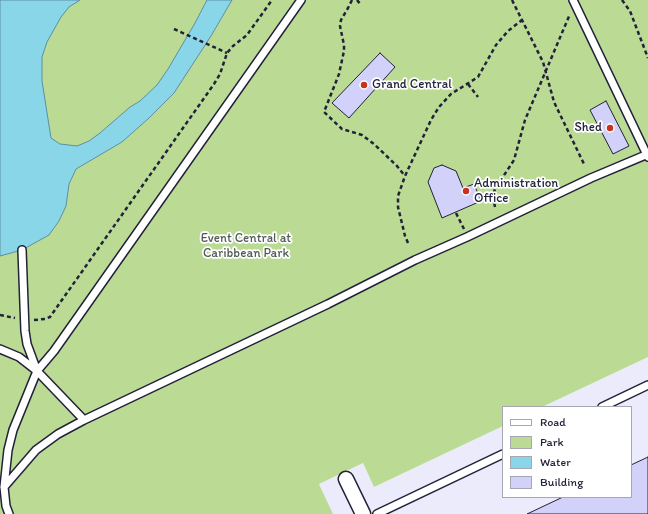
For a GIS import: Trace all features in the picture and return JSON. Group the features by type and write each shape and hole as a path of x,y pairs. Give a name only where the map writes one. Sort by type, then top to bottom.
{"street":[{"path":"346,479 363,514"}],"lane":[{"path":"9,514 6,506 4,487 6,461 13,430 37,371 54,351 301,0"},
{"path":"4,487 36,450 58,434 84,420 328,304 415,260 591,178 648,155 574,0"},
{"path":"22,250 24,321 27,344 37,371"},
{"path":"0,349 18,357 37,371 84,420"},
{"path":"604,406 648,385"},
{"path":"377,514 502,454"}],"path":[{"path":"0,314 24,321 45,319 50,317 214,84 220,74 227,53 247,35 272,0"},
{"path":"352,0 341,20 340,26 344,51 339,74 324,112 342,129 362,135 374,144 397,166 405,176"},
{"path":"357,0 361,5"},
{"path":"512,0 543,62 554,102 584,164"},
{"path":"495,207 493,196 495,190 514,160 525,120 566,24 574,0"},
{"path":"622,0 630,11 648,58"},
{"path":"408,244 398,207 398,196 405,176 431,120 439,107 451,94 478,77 496,45 508,31 522,20"},
{"path":"174,28 227,53"},
{"path":"468,84 478,97"},
{"path":"456,213 467,237"}],"shaded area":[{"path":"648,357 648,514 333,514 319,484 363,463 374,487 502,426 502,498 632,498 632,406 544,406"}],"green space":[{"name":"Event Central at Caribbean Park","path":"0,0 648,0 648,357 544,406 502,406 502,426 374,487 363,463 319,484 333,514 0,514"}],"water":[{"path":"0,0 80,0 69,7 61,17 47,42 42,57 42,81 51,138 60,144 77,146 89,141 100,133 130,107 140,101 157,85 168,69 207,0 232,0 211,36 174,93 122,142 76,169 69,184 66,206 59,221 49,235 22,250 0,256"}],"building":[{"name":"Grand Central","path":"380,53 395,67 349,118 332,103"},
{"name":"Shed","path":"606,101 629,146 613,154 590,110"},
{"name":"Administration Office","path":"442,165 456,171 463,188 474,184 481,201 442,218 428,182 434,168"},
{"path":"648,457 648,514 527,514 561,498 632,498 632,465"}],"place":[{"name":"Grand Central","path":"364,85"},
{"name":"Shed","path":"610,128"},
{"name":"Administration Office","path":"466,191"}]}
